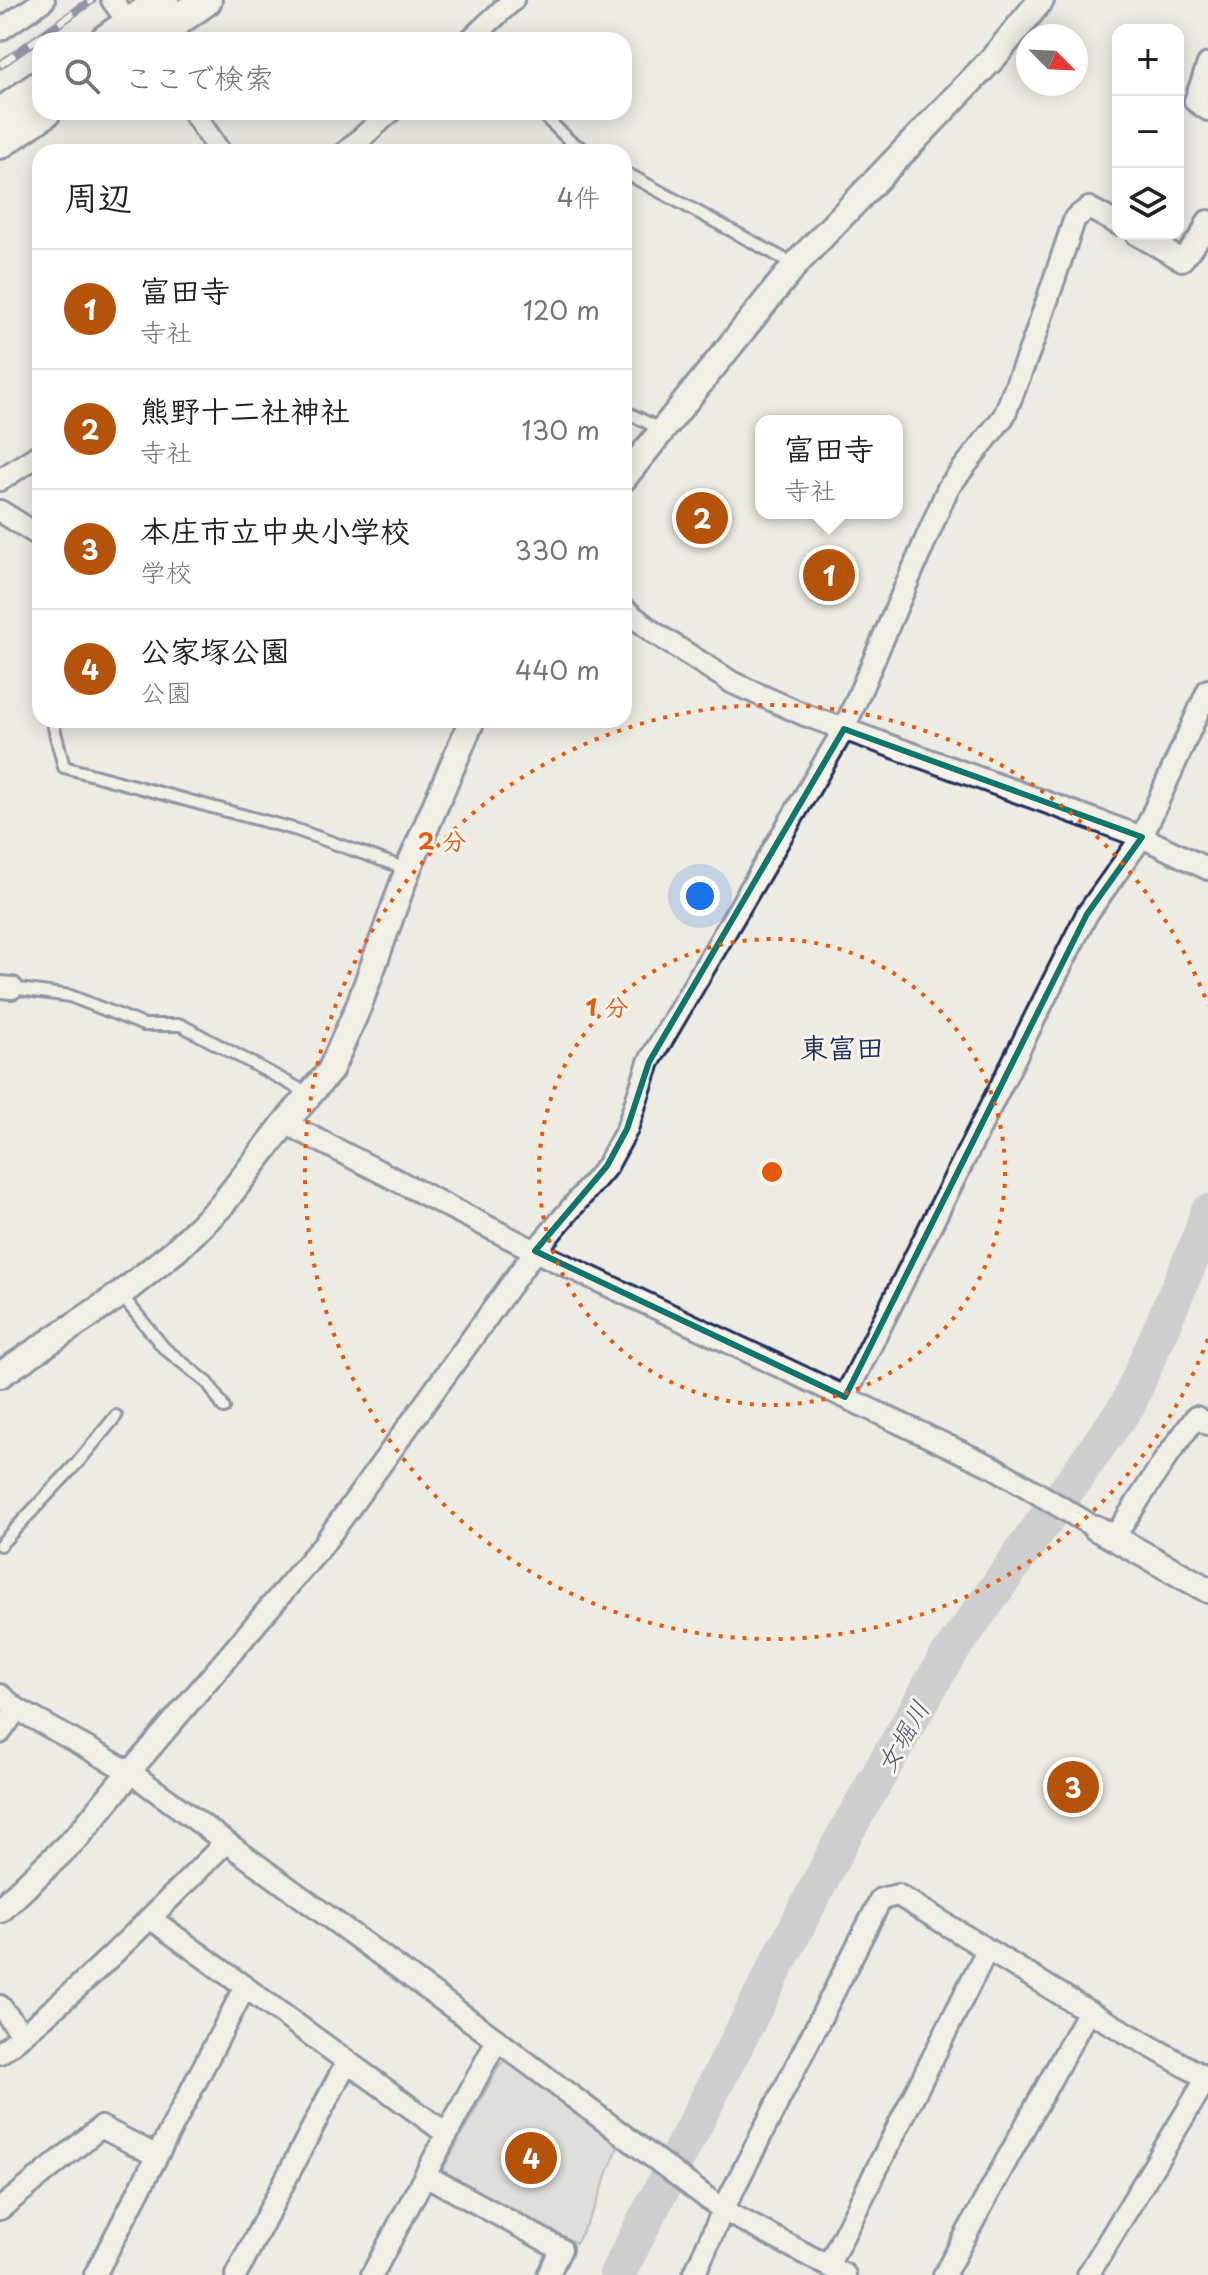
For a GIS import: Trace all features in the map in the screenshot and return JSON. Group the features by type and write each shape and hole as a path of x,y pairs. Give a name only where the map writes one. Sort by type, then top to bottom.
{"main road":[{"path":"128,29 163,0"},
{"path":"128,29 206,0"},
{"path":"0,114 32,92"},
{"path":"0,143 33,120"}],"street":[{"path":"0,30 44,0"},
{"path":"479,32 513,0"},
{"path":"632,468 795,265 994,57 1041,0"},
{"path":"1208,64 1195,101 1208,110"},
{"path":"198,120 215,144"},
{"path":"355,144 381,120"},
{"path":"0,1910 78,1836 322,1546 535,1251 607,1166 627,1129 649,1062 844,729 948,488 1004,416 1075,218 1089,208 1112,221"},
{"path":"1147,240 1182,260 1201,236 1208,221"},
{"path":"0,480 32,459"},
{"path":"0,511 32,531"},
{"path":"632,615 733,683 844,729 1142,837 1208,869"},
{"path":"845,1397 1087,914 1142,837 1208,690"},
{"path":"0,1375 121,1294 176,1250 221,1206 330,1071 342,1047 408,869 469,728"},
{"path":"285,1123 535,1251 995,1468 1104,1534 1208,1590"},
{"path":"1104,1534 1196,1417 1208,1424"},
{"path":"0,1695 17,1709 130,1772 497,2040 723,2210 837,2270 987,1950"},
{"path":"0,1733 17,1709"},
{"path":"0,2053 150,1918 225,1843"},
{"path":"694,2275 723,2210 881,1899 898,1895 1088,2011 1208,2079 1088,2275"},
{"path":"150,1918 447,2134"},
{"path":"95,2275 245,1987"},
{"path":"0,2006 23,2035"},
{"path":"944,2275 1088,2011"},
{"path":"372,2275 497,2040"},
{"path":"236,2275 347,2061"},
{"path":"0,2209 101,2127 157,2156"},
{"path":"425,2175 561,2249 548,2275"}],"lane":[{"path":"548,120 575,144"},
{"path":"632,176 795,265"},
{"path":"632,415 662,430"},
{"path":"54,728 64,767 297,830 408,869"},
{"path":"6,987 70,996 144,1025 181,1025 310,1095"},
{"path":"121,1294 164,1348 208,1383 224,1408"},
{"path":"0,1545 79,1461 116,1416"}],"highlighted area":[{"path":"844,729 1142,837 1087,914 845,1397 535,1251 607,1166 627,1129 649,1062"}],"shaded area":[{"path":"509,2058 619,2144 595,2207 576,2243 441,2173 501,2063"}],"waterway":[{"name":"女堀川","path":"617,2275 842,1839 945,1660 1128,1404 1198,1243 1208,1212"}],"railway":[{"path":"47,32 92,0"},
{"path":"0,65 32,42"}],"place":[{"name":"熊野十二社神社","path":"702,518"},
{"name":"富田寺","path":"829,575"},
{"name":"本庄市立中央小学校","path":"1073,1787"},
{"name":"公家塚公園","path":"531,2158"}],"district":[{"name":"東富田","path":"842,1046"}]}
